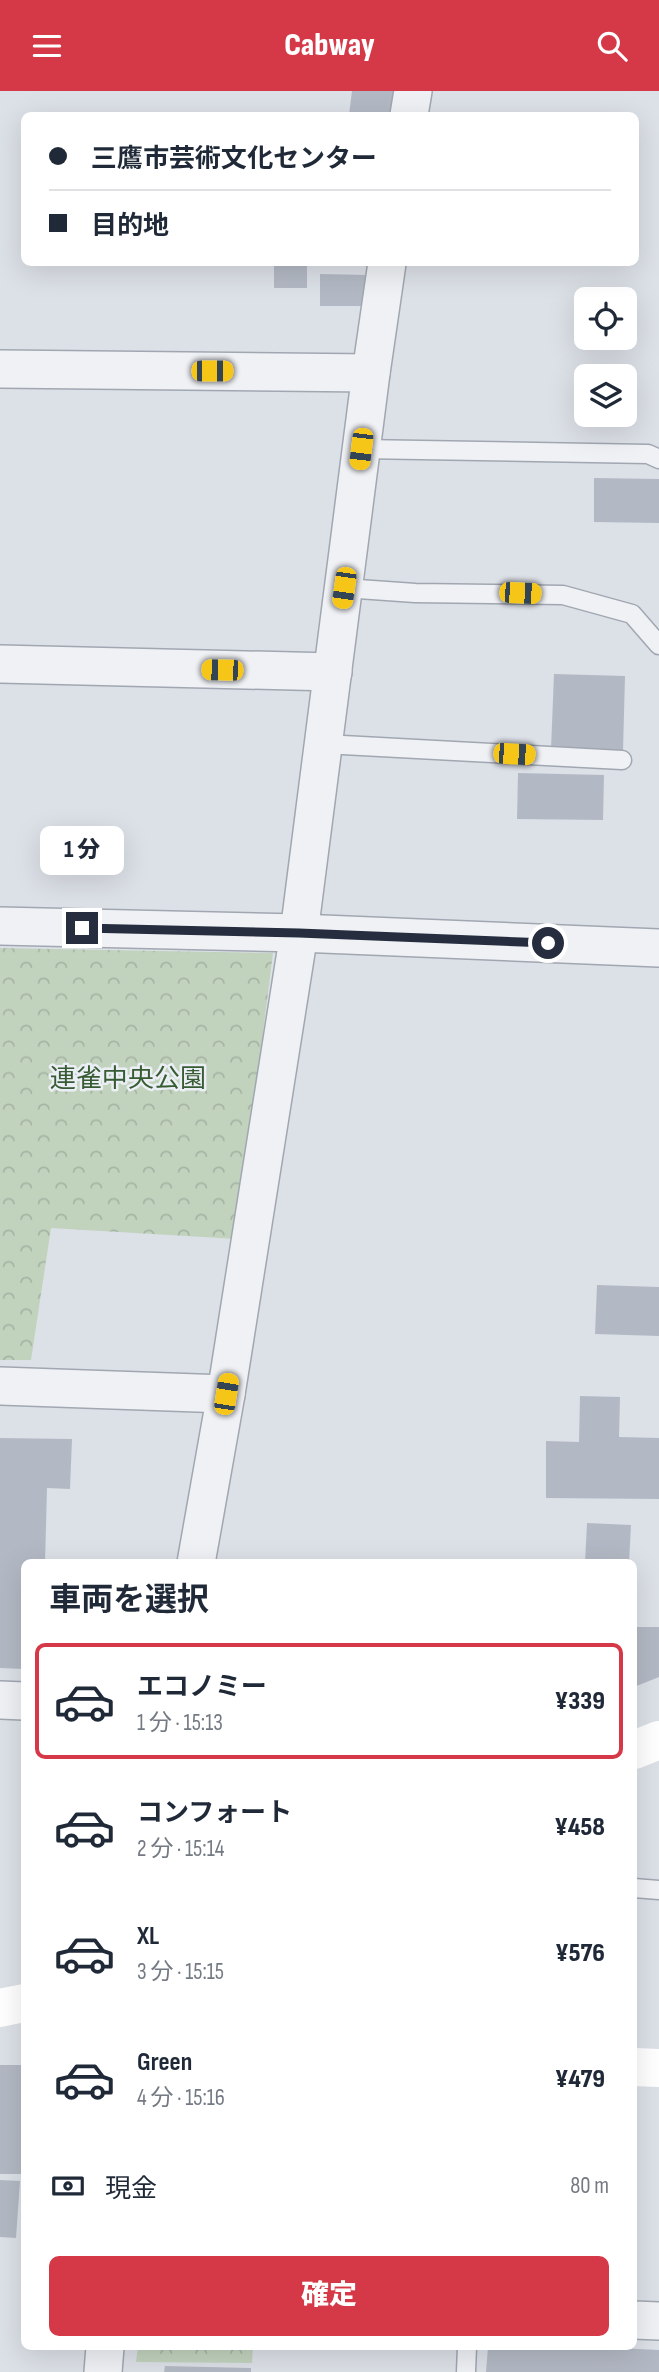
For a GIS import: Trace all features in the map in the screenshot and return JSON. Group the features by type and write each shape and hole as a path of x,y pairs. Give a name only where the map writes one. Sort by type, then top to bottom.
{"main road":[{"path":"637,1749 659,1740"},
{"path":"0,2008 21,2004"},
{"path":"637,2067 659,2068"}],"street":[{"path":"410,112 413,91"},
{"path":"197,1559 226,1394 299,933 387,266"},
{"path":"0,369 371,373"},
{"path":"0,664 333,672"},
{"path":"0,926 299,933 659,948"},
{"path":"0,1386 226,1394"},
{"path":"0,1700 21,1701"},
{"path":"637,2320 659,2321"},
{"path":"103,2372 105,2350"}],"lane":[{"path":"361,449 648,454 659,459"},
{"path":"344,588 415,593 563,595 632,614 659,645"},
{"path":"324,744 622,759"},
{"path":"637,1888 659,1890"},
{"path":"466,2372 467,2350"}],"green space":[{"name":"連雀中央公園","path":"0,948 273,953 237,1239 51,1228 31,1360 0,1360"},
{"path":"138,2350 253,2350 252,2363 136,2362"}],"building":[{"path":"352,91 401,91 398,112 349,112"},
{"path":"274,266 307,266 307,288 274,288"},
{"path":"320,274 370,275 369,306 320,306"},
{"path":"594,478 659,479 659,523 594,522"},
{"path":"554,674 625,676 623,751 551,749"},
{"path":"518,773 604,775 603,820 517,819"},
{"path":"597,1285 659,1287 659,1336 595,1334"},
{"path":"580,1396 620,1397 619,1437 659,1438 659,1499 546,1498 546,1441 579,1442"},
{"path":"0,1438 72,1439 70,1489 47,1488 45,1559 21,1559 21,1669 0,1668"},
{"path":"587,1523 631,1525 629,1559 585,1559"},
{"path":"637,1627 659,1627 659,1677 637,1686"},
{"path":"0,2065 21,2065 21,2174 0,2174"},
{"path":"0,2180 20,2181 16,2238 0,2237"},
{"path":"488,2350 659,2350 659,2372 486,2372"},
{"path":"165,2366 251,2368 251,2372 164,2372"}],"route":[{"path":"82,928 548,943"}]}
